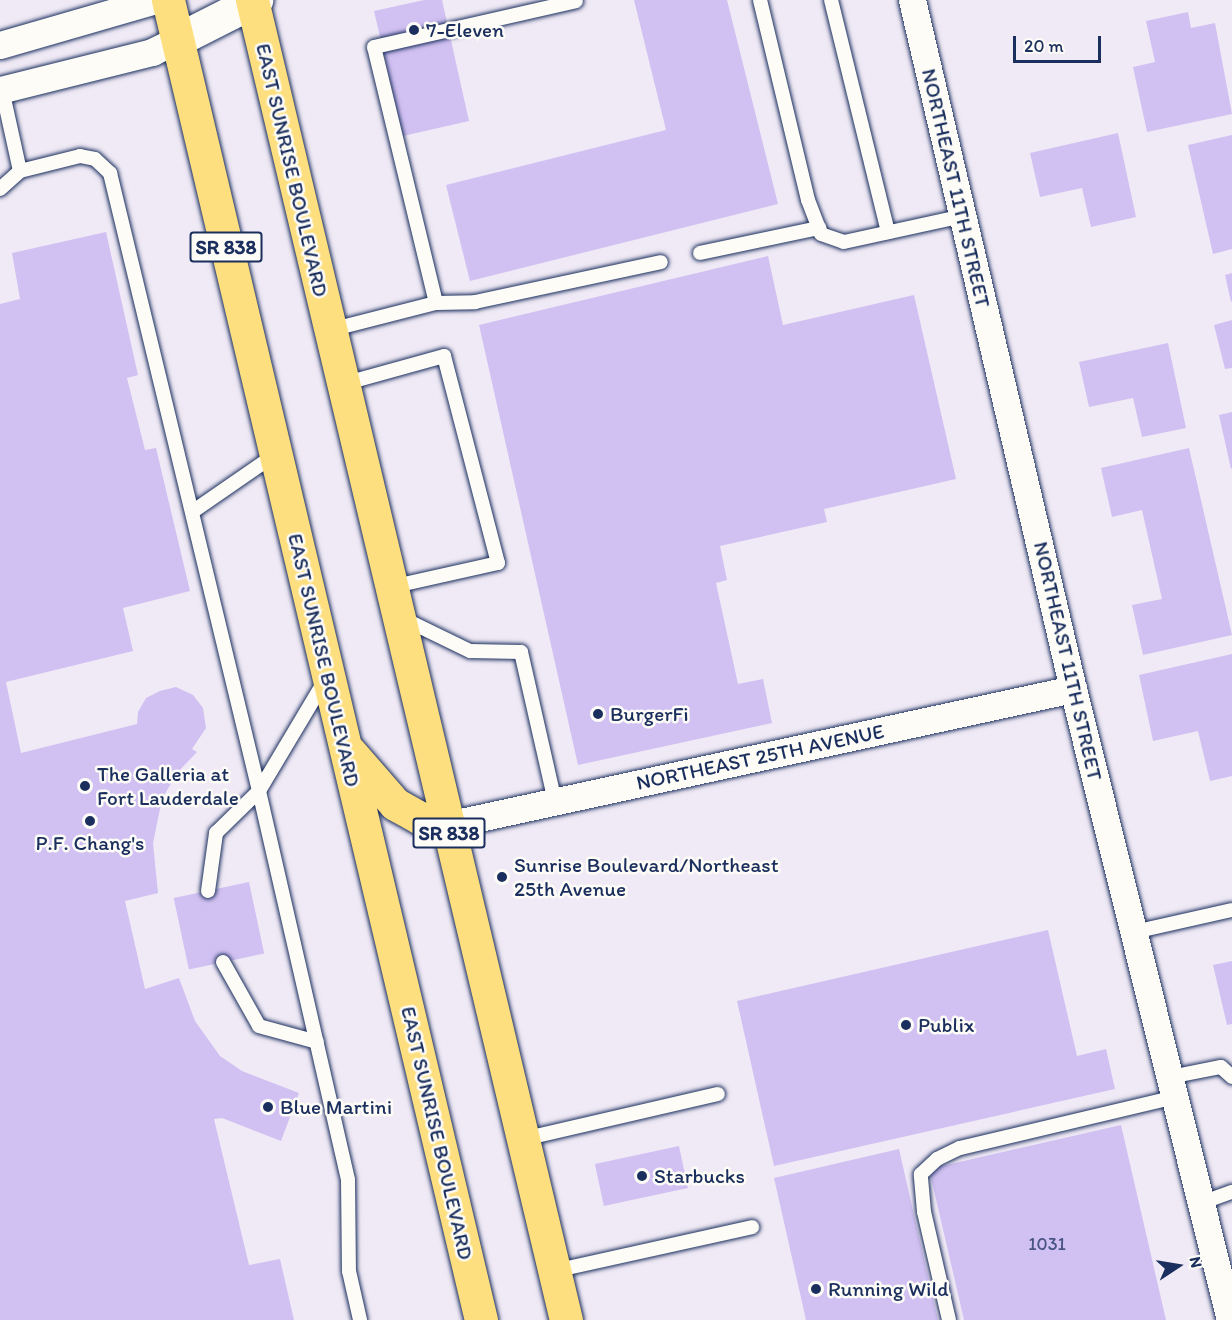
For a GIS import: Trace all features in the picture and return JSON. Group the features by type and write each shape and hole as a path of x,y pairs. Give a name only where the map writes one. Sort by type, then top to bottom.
{"main road":[{"name":"EAST SUNRISE BOULEVARD","path":"168,0 481,1320"},
{"name":"EAST SUNRISE BOULEVARD","path":"254,0 330,330 566,1320"},
{"path":"345,747 395,804 420,818 447,825"}],"street":[{"path":"0,45 156,0"},
{"path":"1,90 152,52 254,0"},
{"name":"NORTHEAST 11TH STREET","path":"912,0 1073,689 1230,1320"},
{"name":"NORTHEAST 25TH AVENUE","path":"447,825 1073,689"}],"lane":[{"path":"760,0 808,200 821,234 844,242 963,216"},
{"path":"831,0 888,232"},
{"path":"436,303 374,47 576,1"},
{"path":"1,90 20,171"},
{"path":"0,189 20,171 80,156 95,159 110,173 259,791 348,1180 349,1272 360,1320"},
{"path":"700,253 819,228"},
{"path":"330,330 436,303 474,303 662,262"},
{"path":"343,384 444,356 498,563 395,601"},
{"path":"192,512 276,454"},
{"path":"395,601 470,651 521,652 555,802"},
{"path":"208,891 216,833 259,791 328,675"},
{"path":"1134,932 1232,910"},
{"path":"223,962 259,1026 317,1042"},
{"path":"949,1320 924,1212 921,1174 937,1159 960,1148 1173,1087 1221,1067 1232,1077"},
{"path":"523,1139 718,1094"},
{"path":"1201,1203 1232,1192"},
{"path":"554,1271 752,1227"}],"building":[{"path":"424,0 442,0 469,121 403,136 374,11"},
{"path":"634,0 727,0 778,204 470,281 446,185 666,130"},
{"path":"1188,12 1191,28 1215,23 1232,114 1147,132 1133,67 1155,62 1146,21"},
{"path":"1118,133 1136,217 1091,227 1082,188 1040,197 1030,153"},
{"path":"1232,135 1232,249 1213,254 1188,145"},
{"name":"The Galleria at Fort Lauderdale","path":"106,232 138,375 127,378 145,450 156,448 190,591 123,608 133,651 6,682 21,753 137,724 138,712 146,698 176,687 193,695 203,708 206,728 192,749 197,752 177,773 162,799 153,843 158,893 125,901 145,989 179,978 195,1021 220,1056 242,1071 299,1093 281,1141 222,1118 214,1119 249,1265 280,1259 294,1320 0,1320 0,304 20,299 12,253"},
{"path":"768,256 783,325 914,295 956,479 824,509 827,522 720,546 727,580 716,583 738,684 763,679 772,723 578,765 479,325"},
{"path":"1232,273 1232,301 1231,302 1225,275"},
{"path":"1232,320 1232,368 1225,369 1214,325"},
{"path":"1168,343 1186,428 1142,437 1133,398 1089,407 1079,362"},
{"path":"1232,412 1232,468 1231,469 1219,415"},
{"path":"1189,448 1232,635 1143,655 1132,605 1162,599 1142,510 1112,517 1101,468"},
{"path":"1232,654 1232,776 1210,781 1198,731 1153,741 1139,675"},
{"path":"249,882 264,953 189,969 174,898"},
{"name":"Publix","path":"1048,930 1077,1056 1106,1049 1115,1089 774,1166 737,1001"},
{"path":"1232,961 1232,1024 1227,1025 1213,965"},
{"path":"1121,1125 1166,1320 964,1320 929,1169"},
{"name":"Starbucks","path":"679,1146 688,1188 604,1206 595,1164"},
{"path":"899,1149 938,1320 806,1320 774,1178"}],"place":[{"name":"7-Eleven","path":"414,30"},
{"name":"BurgerFi","path":"598,714"},
{"name":"The Galleria at Fort Lauderdale","path":"85,786"},
{"name":"P.F. Chang's","path":"90,821"},
{"name":"Sunrise Boulevard/Northeast 25th Avenue","path":"502,877"},
{"name":"Publix","path":"906,1025"},
{"name":"Blue Martini","path":"268,1107"},
{"name":"Starbucks","path":"642,1176"},
{"name":"Running Wild","path":"816,1289"}]}
